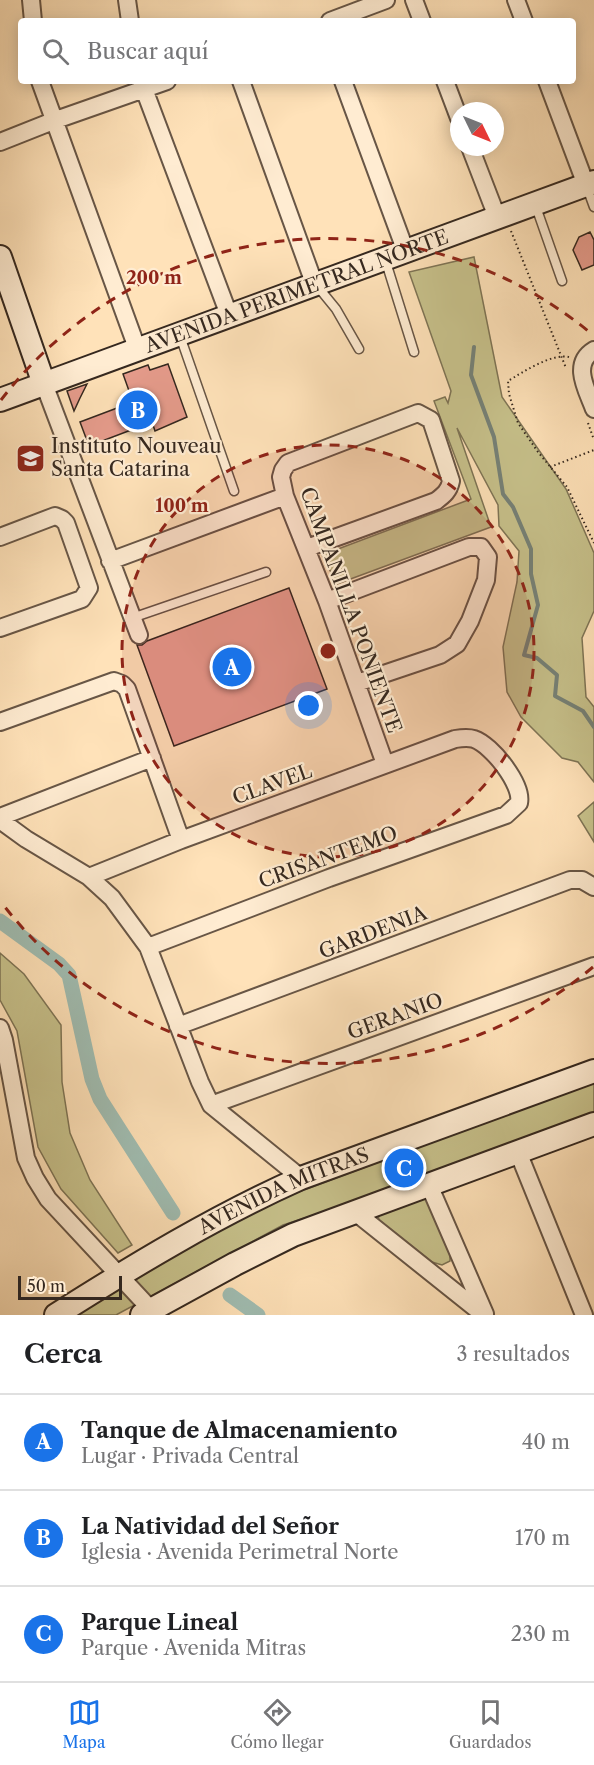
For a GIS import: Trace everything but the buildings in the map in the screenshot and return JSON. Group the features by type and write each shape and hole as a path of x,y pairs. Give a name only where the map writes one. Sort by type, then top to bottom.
{"street":[{"path":"31,0 33,18"},
{"path":"127,0 129,18"},
{"path":"338,18 386,0"},
{"path":"414,0 421,18"},
{"path":"516,0 523,18"},
{"path":"41,84 137,348"},
{"path":"242,84 314,283"},
{"path":"344,84 395,255"},
{"path":"446,84 453,102"},
{"path":"548,84 590,183"},
{"path":"0,142 142,86 229,315"},
{"path":"474,156 501,216"},
{"name":"AVENIDA PERIMETRAL NORTE","path":"0,400 179,332 590,183"},
{"path":"0,257 44,384 139,635"},
{"path":"589,355 582,374 590,415"},
{"name":"CAMPANILLA PONIENTE","path":"307,548 436,501 450,488 450,473 431,420 418,413 288,464 281,477 285,496 327,601 385,764"},
{"path":"110,561 285,496"},
{"path":"0,537 55,516 62,519 66,523 89,588 82,598 0,628"},
{"path":"327,601 469,547 481,547 488,556 488,573 470,621 457,644 440,655 357,683"},
{"path":"0,722 114,681 122,684 127,689 181,840"},
{"name":"CLAVEL","path":"89,877 181,840 455,739 471,738 493,752 518,789 519,803"},
{"path":"0,819 152,758"},
{"name":"CRISANTEMO","path":"148,947 329,878 506,815 519,803"},
{"path":"0,819 26,839 89,877 112,898 148,947 211,1105 301,1178"},
{"name":"GARDENIA","path":"178,1026 570,880 588,883"},
{"name":"GERANIO","path":"211,1105 594,966"},
{"path":"0,1028 26,1158 35,1178 48,1199 150,1313 235,1264 293,1235 594,1125"},
{"name":"AVENIDA MITRAS","path":"56,1315 118,1275 204,1225 301,1178 594,1071"},
{"path":"518,1152 584,1315"},
{"path":"429,1185 485,1315"},
{"path":"355,1212 485,1315"}],"lane":[{"path":"590,183 594,207"},
{"path":"535,203 562,281"},
{"path":"395,255 414,352"},
{"path":"314,283 336,309 359,349"},
{"path":"179,332 234,491"},
{"path":"132,618 266,572"}],"path":[{"path":"501,216 567,371"},
{"path":"589,355 560,355 508,381 509,394 518,423 567,487 594,543"},
{"path":"590,415 594,440"},
{"path":"550,467 594,450"}],"shaded area":[{"path":"474,257 502,397 566,489 594,553 594,611 582,638 586,697 594,707 594,782 578,762 562,758 521,717 507,692 503,647 517,582 519,551 499,526 498,505 457,428 491,527 337,584 322,555 471,499 434,401 445,397 448,403 451,391 409,272"},
{"path":"594,802 594,842 578,816"},
{"path":"0,953 24,974 61,1025 62,1082 70,1133 90,1180 132,1245 118,1253 61,1189 38,1147 17,1031 0,1000"},
{"path":"594,1082 594,1114 348,1204 283,1225 116,1315 66,1315 110,1286 152,1269 171,1251 277,1200"},
{"path":"426,1198 450,1254 450,1261 442,1265 432,1262 379,1220 378,1215"}],"waterway":[{"path":"474,347 471,375 494,437 503,494 513,507 531,549 531,574 538,605 524,655 537,658 557,675 555,696 583,711 594,727"},
{"path":"0,921 59,964 69,975 92,1079 100,1099 173,1213"},
{"path":"230,1295 258,1315"}],"place":[{"name":"La Natividad del Señor","path":"138,410"},
{"name":"Instituto Nouveau Santa Catarina","path":"30,458"},
{"name":"Tanque de Almacenamiento","path":"232,667"},
{"name":"Parque Lineal","path":"404,1168"}]}
